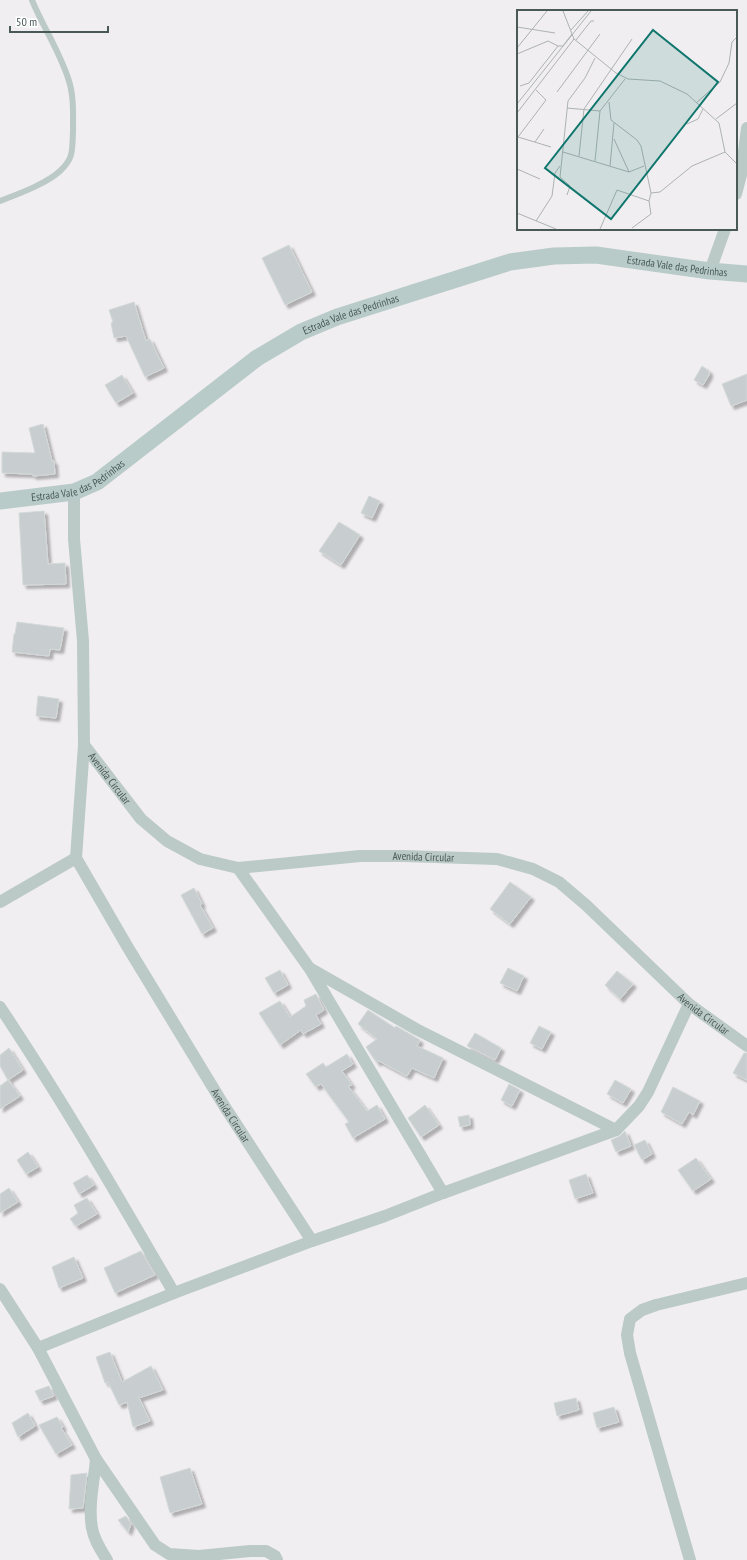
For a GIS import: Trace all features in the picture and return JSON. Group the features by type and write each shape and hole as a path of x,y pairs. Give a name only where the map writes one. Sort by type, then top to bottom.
{"main road":[{"name":"Estrada Vale das Pedrinhas","path":"0,501 74,492 96,482 257,358 301,332 337,317 510,262 554,256 596,255 710,271 747,274"}],"street":[{"path":"737,190 741,175 747,128"},
{"path":"710,271 725,230"},
{"name":"Avenida Circular","path":"74,492 74,539 83,641 84,745 76,858 127,946 223,1104 312,1241"},
{"name":"Avenida Circular","path":"84,745 141,820 167,842 200,859 238,868 367,856 497,860 533,869 558,882 586,905 689,1004 747,1046"},
{"path":"0,902 76,858"},
{"path":"238,868 310,969 443,1193"},
{"path":"310,969 416,1029 616,1130"},
{"path":"38,1348 174,1293 616,1130 638,1106 648,1092 689,1004"},
{"path":"0,1008 34,1058 90,1147 174,1293"},
{"path":"690,1560 630,1353 627,1335 630,1319 642,1310 656,1305 747,1283"},
{"path":"0,1289 38,1348 96,1459 155,1545 170,1554 199,1556 266,1551 275,1556 277,1560"},
{"path":"96,1459 91,1508 92,1529 98,1545 107,1560"}],"lane":[{"path":"0,201 38,185 59,172 71,158 74,109 69,82 58,53 39,17 32,0"}],"building":[{"path":"289,245 312,292 285,305 262,258"},
{"path":"134,302 146,341 150,339 164,368 145,377 126,336 114,338 111,323 113,322 109,310"},
{"path":"702,366 709,371 709,375 703,385 694,380"},
{"path":"747,374 747,400 731,406 722,384"},
{"path":"122,375 133,393 116,403 105,385"},
{"path":"43,424 52,461 54,461 55,474 33,476 32,474 2,473 2,452 35,453 29,428"},
{"path":"369,496 380,501 372,518 361,513"},
{"path":"44,511 48,564 65,563 66,584 23,585 19,513"},
{"path":"339,522 360,535 341,565 319,551"},
{"path":"17,622 64,628 60,650 50,649 49,656 12,652"},
{"path":"38,696 59,699 56,718 36,716"},
{"path":"510,882 531,897 510,924 490,909"},
{"path":"194,888 202,904 200,905 213,928 202,934 181,895"},
{"path":"508,968 524,976 517,991 500,983"},
{"path":"280,970 288,985 274,993 265,978"},
{"path":"617,971 633,984 620,999 605,985"},
{"path":"316,994 324,1010 316,1015 321,1024 303,1034 301,1030 280,1045 259,1013 280,1001 290,1017 306,1006 304,1000"},
{"path":"368,1010 395,1028 396,1026 420,1040 417,1046 443,1058 434,1078 412,1068 407,1076 379,1061 377,1063 366,1047 377,1039 358,1024"},
{"path":"539,1026 551,1032 542,1049 530,1043"},
{"path":"475,1033 501,1048 495,1060 467,1046"},
{"path":"9,1048 23,1070 8,1080 0,1066 0,1055"},
{"path":"744,1053 747,1053 747,1080 733,1073"},
{"path":"347,1054 353,1064 342,1071 352,1085 348,1086 367,1111 377,1105 385,1119 353,1138 345,1124 349,1122 321,1084 316,1087 306,1074 323,1063 326,1067"},
{"path":"8,1080 20,1096 0,1109 0,1086"},
{"path":"615,1080 631,1089 623,1103 607,1094"},
{"path":"509,1084 520,1090 512,1106 501,1100"},
{"path":"673,1087 700,1101 693,1115 689,1112 682,1124 661,1112"},
{"path":"425,1105 439,1125 421,1137 408,1118"},
{"path":"469,1115 470,1125 460,1127 458,1117"},
{"path":"625,1131 631,1146 616,1152 611,1140 620,1136"},
{"path":"645,1140 652,1154 642,1160 634,1145"},
{"path":"28,1152 38,1167 26,1174 17,1160"},
{"path":"696,1158 711,1179 693,1191 678,1170"},
{"path":"586,1174 593,1193 575,1199 569,1180"},
{"path":"87,1175 94,1185 79,1194 73,1183"},
{"path":"9,1188 18,1202 0,1213 0,1194"},
{"path":"87,1198 97,1214 76,1226 70,1219 78,1213 74,1205"},
{"path":"141,1251 155,1275 115,1293 104,1268"},
{"path":"74,1257 83,1278 59,1288 52,1267"},
{"path":"110,1352 122,1382 151,1366 163,1390 139,1398 150,1421 133,1427 127,1402 119,1405 108,1382 105,1383 96,1357"},
{"path":"49,1386 54,1396 40,1401 35,1391"},
{"path":"576,1398 579,1410 557,1416 554,1403"},
{"path":"614,1407 619,1422 597,1428 593,1413"},
{"path":"28,1413 35,1426 18,1437 12,1423"},
{"path":"57,1417 63,1427 61,1428 72,1445 56,1454 39,1425"},
{"path":"190,1468 202,1504 170,1513 160,1477"},
{"path":"87,1473 83,1508 69,1509 71,1475"},
{"path":"126,1516 131,1524 128,1532 118,1520"}]}
